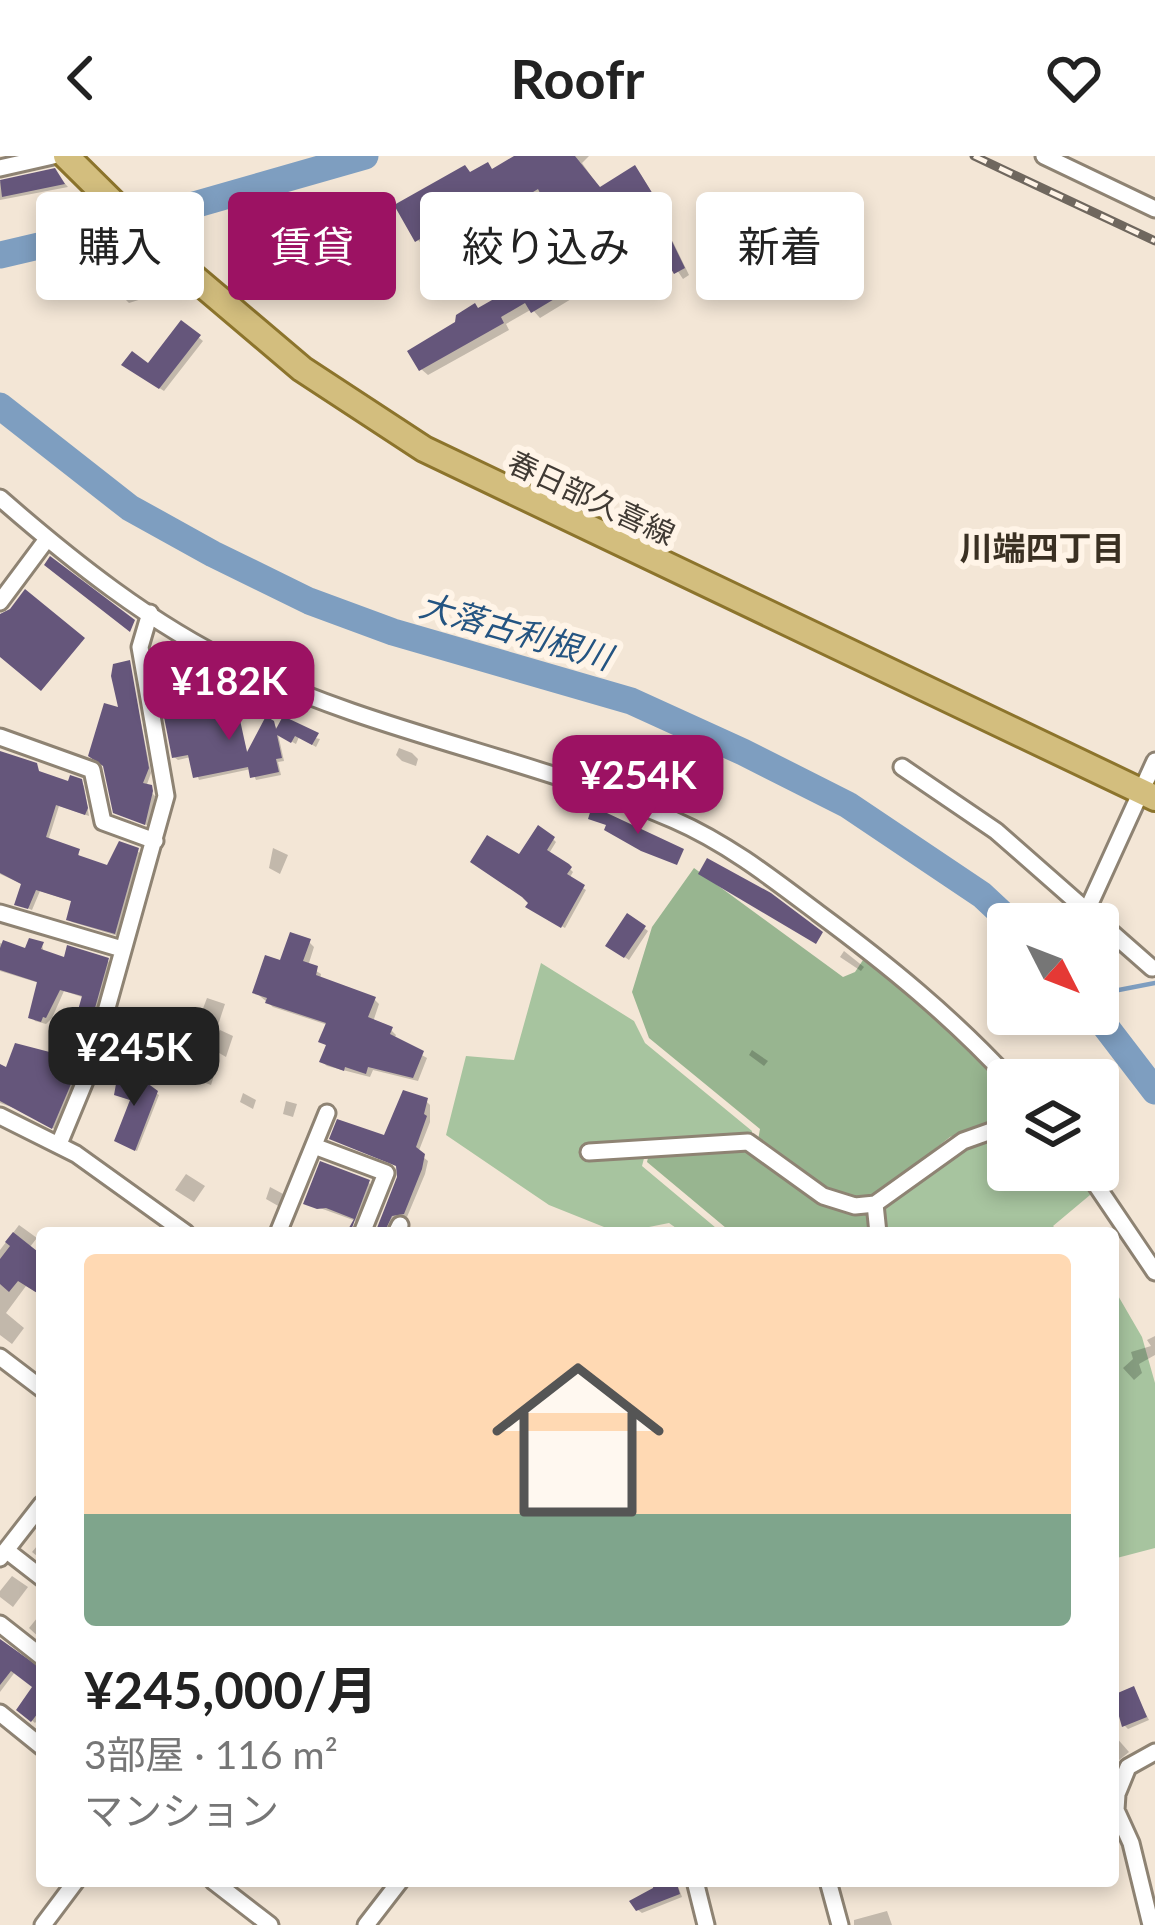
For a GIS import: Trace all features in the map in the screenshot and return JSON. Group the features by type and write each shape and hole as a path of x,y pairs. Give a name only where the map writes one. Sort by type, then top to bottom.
{"main road":[{"name":"春日部久喜線","path":"66,156 157,246 302,369 424,449 1148,794"}],"street":[{"path":"0,168 52,156"},
{"path":"1044,156 1154,206"},
{"path":"0,498 47,539 150,614 236,665 674,820 727,848 914,987 991,1059"},
{"path":"0,602 47,539"},
{"path":"58,1144 90,1069 166,796 140,647 150,614"},
{"path":"0,737 92,770 103,822 155,841"},
{"path":"1091,903 1148,794 1155,761"},
{"path":"902,767 996,831 1082,903"},
{"path":"0,913 122,950"},
{"path":"1119,937 1153,968"},
{"path":"280,1227 327,1113"},
{"path":"3,1122 58,1144 177,1227"},
{"path":"590,1152 748,1142 832,1201 855,1206 874,1204 948,1149 987,1133"},
{"path":"314,1146 386,1173 364,1227"},
{"path":"1100,1191 1155,1272"},
{"path":"874,1204 877,1227"},
{"path":"0,1357 36,1384"},
{"path":"36,1512 3,1554 36,1574"},
{"path":"0,1624 36,1652"},
{"path":"0,1713 36,1742"},
{"path":"1119,1790 1129,1767 1155,1752"},
{"path":"1119,1820 1131,1843 1151,1925"},
{"path":"43,1925 72,1887"},
{"path":"220,1887 270,1925"},
{"path":"366,1925 395,1887"},
{"path":"696,1887 706,1925"},
{"path":"830,1887 840,1925"}],"green space":[{"path":"694,868 843,977 855,972 865,957 910,991 987,1065 987,1123 950,1137 875,1196 874,1227 725,1227 647,1162 651,1146 757,1146 760,1129 649,1038 632,992 652,927"},
{"path":"541,963 634,1021 645,1043 752,1131 751,1139 649,1139 642,1166 715,1227 669,1223 604,1227 549,1205 446,1135 466,1056 514,1060"},
{"path":"987,1125 987,1191 1095,1191 1054,1227 876,1227 877,1197 950,1140"},
{"path":"1119,1297 1142,1337 1155,1383 1155,1548 1119,1557"}],"building":[{"path":"514,156 575,156 600,187 635,165 652,192 420,192 420,239 415,242 396,204 465,165 470,172 488,162 492,169"},
{"path":"55,168 65,184 2,197 0,180"},
{"path":"672,241 685,268 674,274 672,270"},
{"path":"492,300 553,300 531,313 525,303 501,317 504,323 419,371 407,351 455,322 456,315 475,303 478,308"},
{"path":"181,320 201,335 159,389 121,365 132,351 148,363"},
{"path":"50,556 135,620 130,632 44,565"},
{"path":"25,589 85,638 41,691 0,657 0,614"},
{"path":"130,660 149,768 143,783 152,785 153,791 145,825 113,813 103,766 88,756 104,703 118,707 113,664"},
{"path":"203,706 197,715 222,710 224,721 240,720 247,752 266,716 276,729 283,716 319,733 312,745 295,736 291,743 277,735 282,758 276,759 279,772 250,778 248,767 193,778 188,755 172,758 164,717"},
{"path":"0,751 37,763 39,771 68,781 70,775 82,779 85,815 56,805 46,837 107,865 119,841 139,848 115,934 66,920 71,901 36,890 28,909 14,905 21,884 0,873"},
{"path":"592,806 684,849 677,865 641,851 604,830 606,825 588,819"},
{"path":"538,825 555,837 547,850 569,864 567,874 585,885 561,928 525,907 528,903 522,897 470,862 487,835 519,854"},
{"path":"707,858 771,893 823,932 816,944 698,874"},
{"path":"627,913 646,926 624,958 605,946"},
{"path":"290,932 311,939 303,961 318,966 316,975 376,997 368,1017 393,1027 390,1034 424,1051 413,1078 368,1067 366,1074 345,1067 344,1071 319,1062 326,1045 318,1042 326,1023 265,1003 267,998 252,993 265,955 280,960"},
{"path":"29,938 44,942 41,949 64,957 67,945 109,958 79,1065 52,1129 0,1101 0,1064 6,1067 15,1043 65,1056 82,996 60,990 46,1018 41,1022 28,1018 37,982 0,970 0,948 3,940 25,948"},
{"path":"118,1073 143,1080 158,1091 135,1151 114,1141 130,1100 114,1095"},
{"path":"403,1090 428,1098 416,1147 425,1154 422,1169 404,1214 392,1216 387,1227 377,1227 397,1177 396,1166 329,1139 337,1119 384,1135"},
{"path":"320,1161 370,1180 352,1227 354,1219 303,1204"},
{"path":"13,1232 36,1250 36,1292 18,1281 9,1292 0,1284 0,1259 10,1246 5,1242"},
{"path":"0,1639 36,1665 36,1716 31,1722 16,1710 32,1687 11,1671 0,1685"},
{"path":"1134,1686 1147,1717 1122,1727 1119,1692"},
{"path":"678,1887 680,1894 636,1911 629,1901 653,1888"}],"waterway":[{"path":"0,255 103,231 365,156"},
{"name":"大落古利根川","path":"0,406 130,508 213,554 309,601 393,632 631,701 848,805 991,903"},
{"path":"1119,990 1155,983"},
{"name":"大落古利根川","path":"1112,1035 1155,1091"}],"railway":[{"path":"974,156 1155,241"}],"district":[{"name":"川端四丁目","path":"1042,547"}]}
